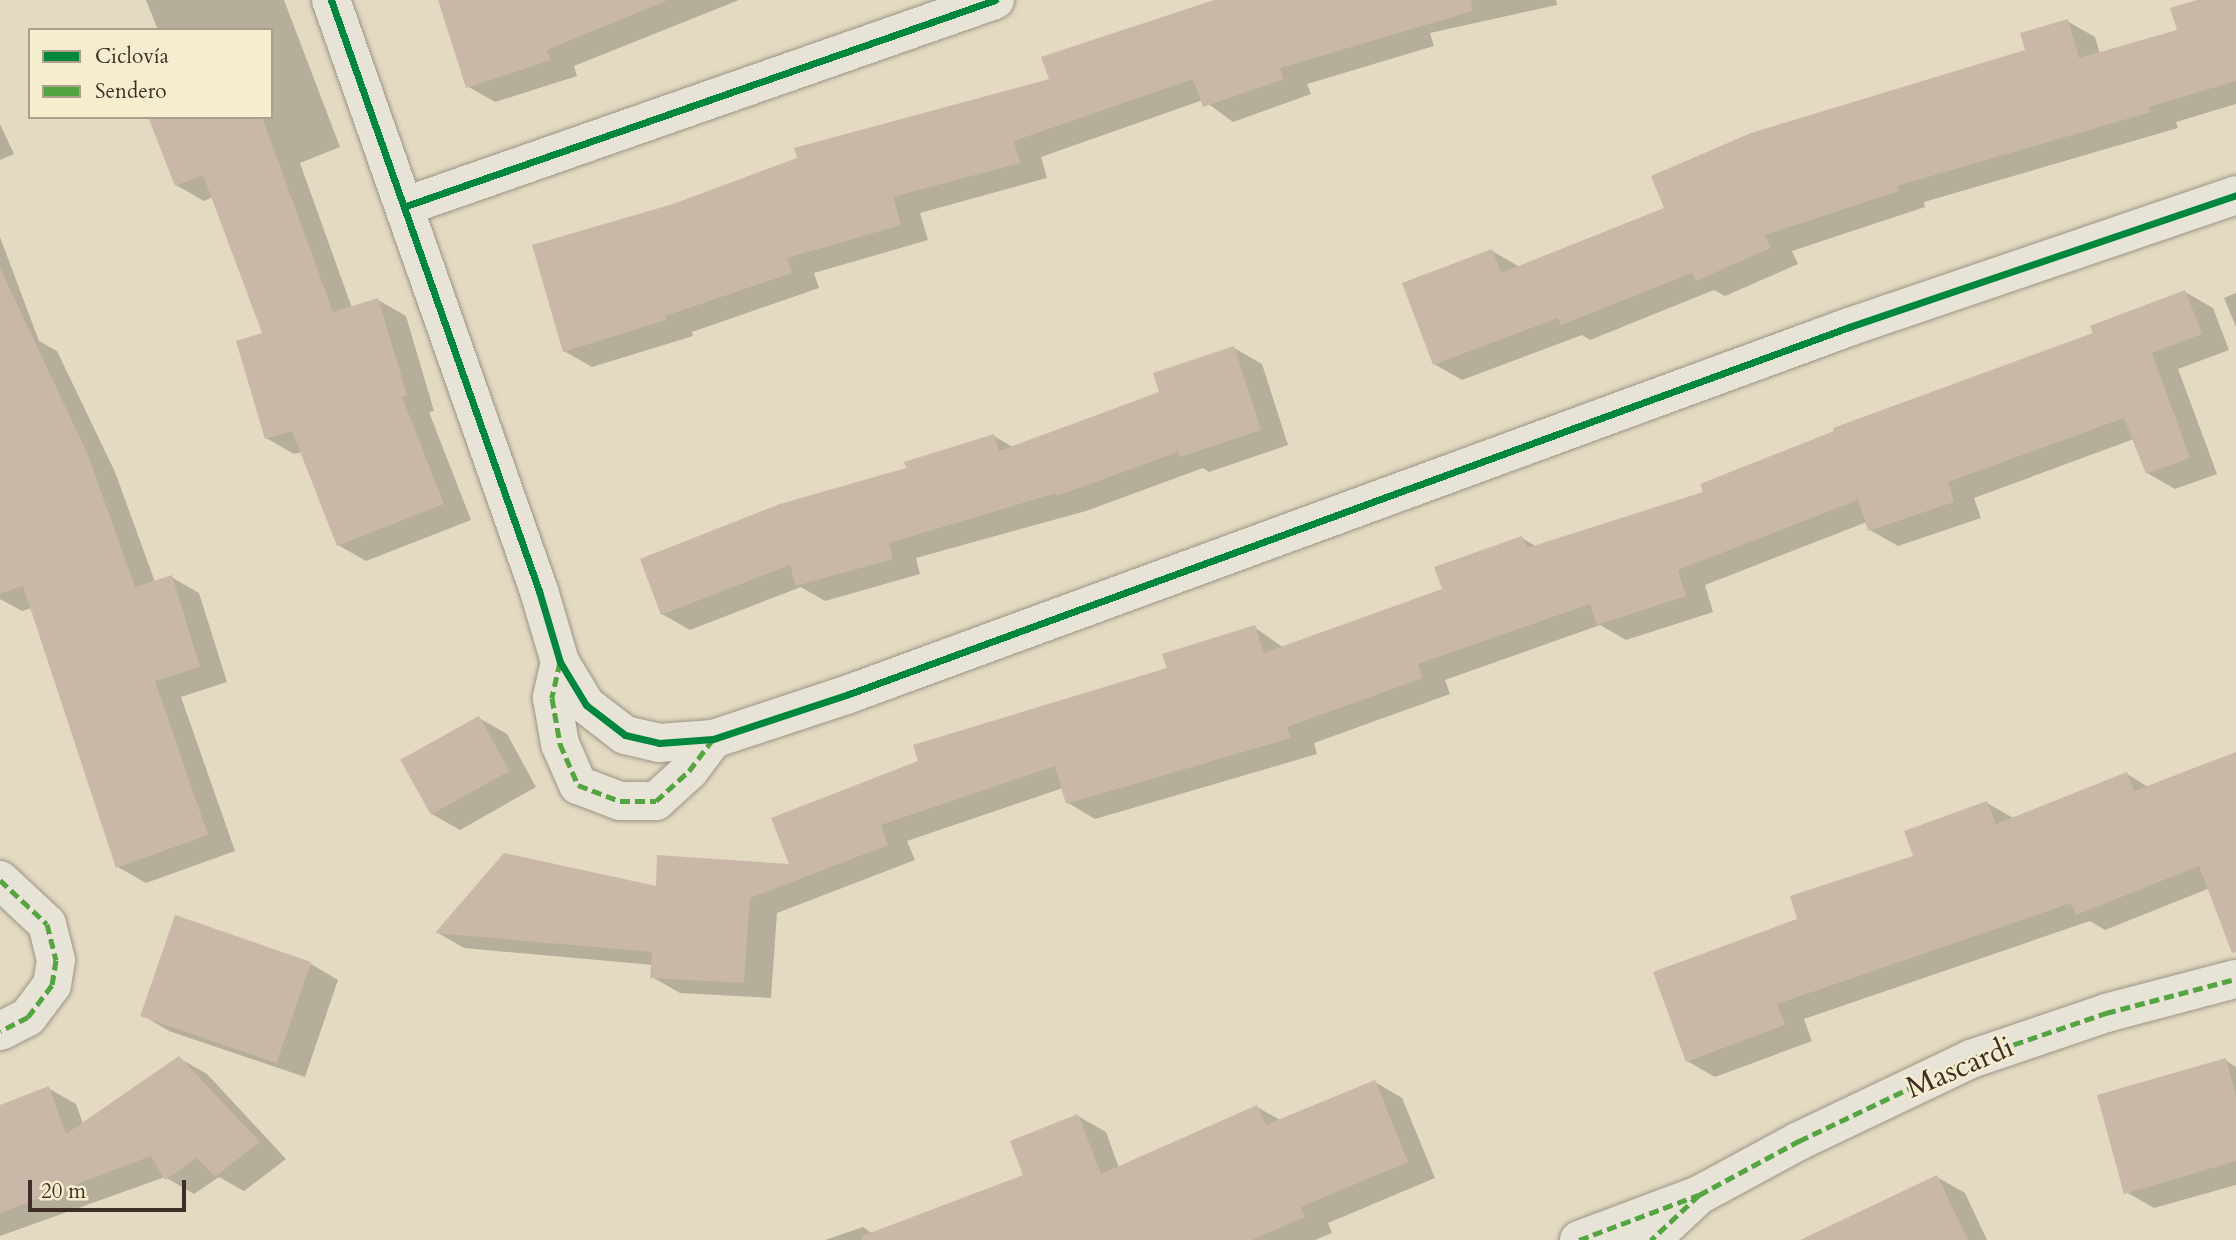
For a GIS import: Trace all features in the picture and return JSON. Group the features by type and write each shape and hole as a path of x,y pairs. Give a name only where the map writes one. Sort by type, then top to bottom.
{"street":[{"path":"331,0 406,206 560,662 586,705 625,735 659,743 713,739 1849,327 2236,195"},
{"path":"406,206 989,1"},
{"path":"560,662 552,698 560,744 578,785 620,801 656,801 689,771 713,739"},
{"path":"0,880 47,924 56,960 52,985 27,1017 0,1031"},
{"name":"Mascardi","path":"1699,1195 1799,1141 1971,1059 2106,1013 2236,979"},
{"path":"1579,1240 1699,1195"},
{"path":"1651,1240 1699,1195"}],"building":[{"path":"438,0 666,1 547,50 551,60 466,88"},
{"path":"1214,0 1471,0 1473,11 1280,68 1284,79 1203,107 1193,79 1014,141 1020,163 893,197 901,225 787,258 792,273 665,316 666,320 563,352 532,245 673,204 797,158 794,148 1049,79 1041,57"},
{"path":"2197,0 2236,0 2236,81 2149,107 2151,112 1897,186 1899,191 1765,235 1771,248 1696,281 1692,273 1561,325 1558,318 1433,365 1402,283 1492,249 1501,273 1664,208 1651,176 1751,133 2025,50 2020,33 2068,19 2079,58 2177,30 2170,8"},
{"path":"149,119 263,119 333,312 378,298 407,395 402,397 444,504 337,546 292,431 265,439 236,341 262,333 203,175 175,186"},
{"path":"0,268 88,455 135,587 172,575 200,667 155,681 208,835 116,868 23,586 0,594"},
{"path":"2185,290 2202,334 2152,353 2190,458 2146,474 2124,418 1948,482 1954,502 1868,531 1858,500 1678,570 1686,596 1597,625 1590,604 1418,664 1423,678 1287,727 1291,738 1066,804 1055,766 881,825 888,845 750,898 744,983 650,978 652,952 435,933 504,853 656,886 657,855 789,864 771,818 918,761 913,745 1167,668 1162,654 1255,625 1264,653 1442,589 1434,567 1522,536 1527,548 1703,492 1700,484 1834,431 1833,428 2093,333 2090,326"},
{"path":"1234,346 1261,430 1180,457 1178,452 1057,496 1056,493 889,543 893,559 796,586 790,565 661,615 640,559 780,504 906,468 904,462 994,434 999,451 1159,392 1153,373"},
{"path":"479,716 510,771 431,815 400,760"},
{"path":"2236,752 2236,952 2232,953 2199,866 2076,915 2071,903 1777,1004 1785,1025 1686,1062 1653,972 1797,919 1790,896 1913,856 1904,831 1987,801 1996,824 2127,772 2134,791"},
{"path":"175,915 311,962 276,1063 140,1016"},
{"path":"179,1056 260,1142 215,1177 197,1158 165,1180 151,1156 0,1213 0,1105 49,1086 66,1134"},
{"path":"2226,1058 2236,1096 2236,1161 2124,1194 2097,1095"},
{"path":"1375,1080 1408,1162 1301,1207 1305,1217 1252,1240 862,1240 862,1236 1023,1175 1010,1141 1078,1114 1101,1174 1257,1105 1266,1125"},
{"path":"1937,1175 1968,1240 1800,1240"}],"marked path":[{"path":"560,662 552,698 560,744 578,785 620,801 656,801 689,771 713,739"},
{"path":"0,880 47,924 56,960 52,985 28,1017 0,1031"},
{"path":"1699,1195 1799,1141 1971,1059 2106,1013 2236,979"},
{"path":"1579,1240 1699,1195 1651,1240"}],"cycle path":[{"path":"331,0 539,591 560,662 586,705 625,735 659,743 713,739 849,694 1849,327 2236,195"},
{"path":"406,206 995,0"}]}
